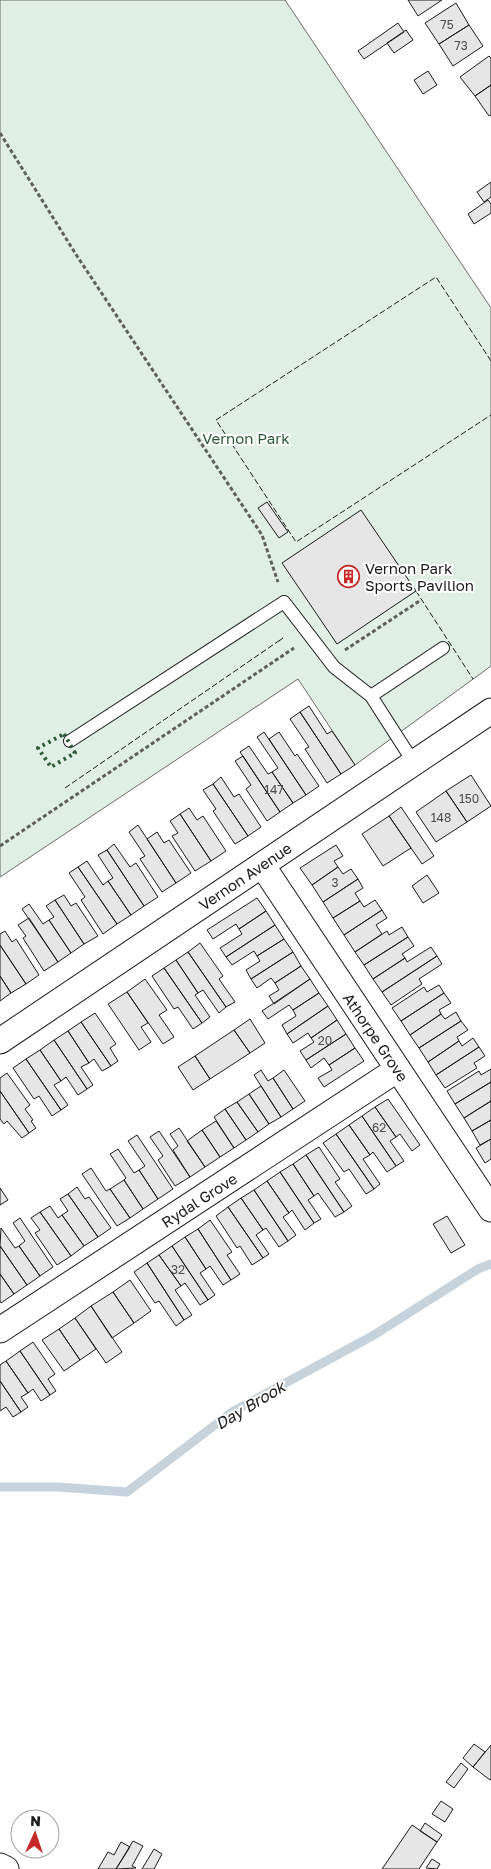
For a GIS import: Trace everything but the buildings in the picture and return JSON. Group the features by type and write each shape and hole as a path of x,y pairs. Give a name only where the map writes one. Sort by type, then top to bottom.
{"street":[{"name":"Vernon Avenue","path":"0,1041 491,712"},
{"name":"Athorpe Grove","path":"262,865 491,1209"},
{"name":"Rydal Grove","path":"0,1330 398,1069"},
{"path":"0,1866 6,1869"}],"lane":[{"path":"70,741 284,602 334,668 371,696 414,763"},
{"path":"371,696 443,648"}],"path":[{"path":"0,133 77,256 262,535 284,602"},
{"path":"328,661 421,600"},
{"path":"0,846 310,637"}],"green space":[{"name":"Vernon Park","path":"0,0 285,0 491,308 491,666 355,765 298,679 0,877"}],"waterway":[{"name":"Day Brook","path":"0,1487 58,1487 127,1492 232,1412 374,1335 478,1269 491,1264"}],"hedge":[{"path":"64,734 75,753 51,767 38,748 64,734"}],"fence":[{"path":"491,361 436,277 216,420 296,542 491,415"},
{"path":"416,591 473,679"},
{"path":"65,788 283,638 279,641"}],"place":[{"name":"Vernon Park Sports Pavilion","path":"349,577"}]}
